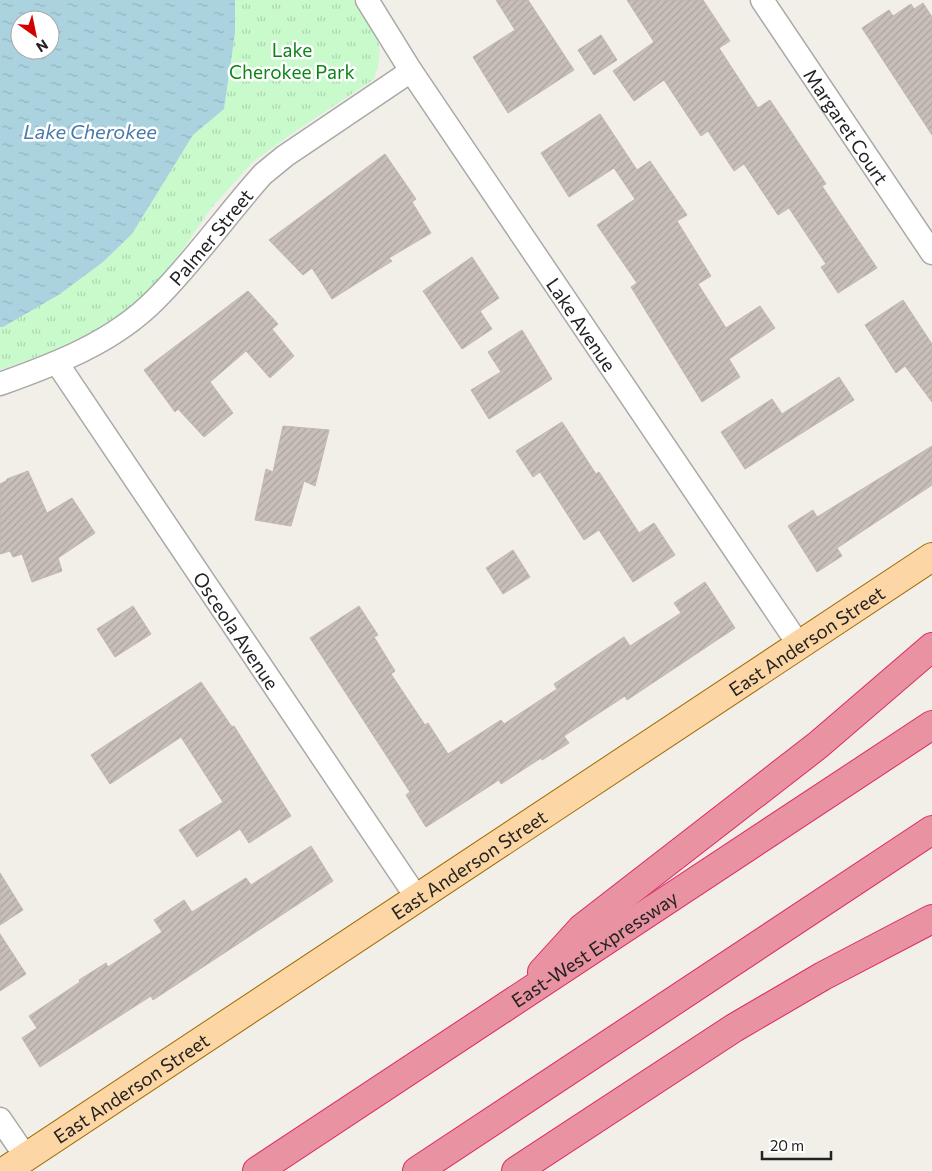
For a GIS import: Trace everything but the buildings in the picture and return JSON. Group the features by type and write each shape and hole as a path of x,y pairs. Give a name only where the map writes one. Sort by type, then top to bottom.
{"highway":[{"path":"516,1001 582,928 818,745 932,647"},
{"name":"East-West Expressway","path":"256,1171 932,726"},
{"path":"417,1171 932,830"},
{"path":"516,1171 734,1028 823,976 932,919"}],"main road":[{"name":"East Anderson Street","path":"16,1164 932,557"}],"street":[{"name":"Lake Avenue","path":"367,0 411,71 799,645"},
{"name":"Margaret Court","path":"762,0 932,253"},
{"name":"Palmer Street","path":"0,384 58,363 123,326 156,300 263,174 284,156 411,71"},
{"name":"Osceola Avenue","path":"58,363 417,898"},
{"path":"0,1119 16,1164"}],"green space":[{"name":"Lake Cherokee Park","path":"235,0 353,0 372,28 379,45 378,66 374,79 253,162 212,207 181,252 139,302 88,334 47,353 0,370 0,327 60,294 103,262 132,234 193,135 224,109 235,33"}],"water":[{"name":"Lake Cherokee","path":"0,0 235,0 235,33 224,109 193,135 132,234 103,262 60,294 0,327"}]}
